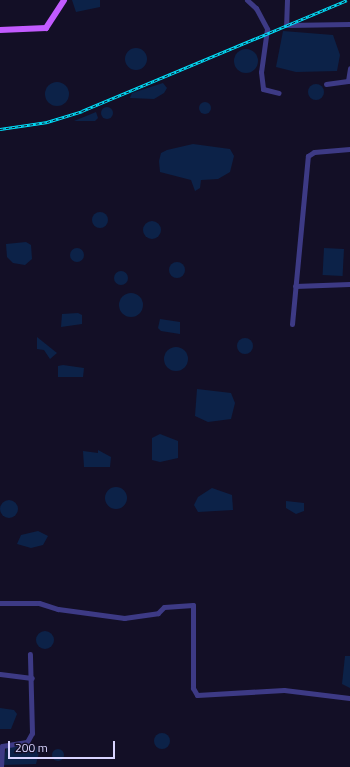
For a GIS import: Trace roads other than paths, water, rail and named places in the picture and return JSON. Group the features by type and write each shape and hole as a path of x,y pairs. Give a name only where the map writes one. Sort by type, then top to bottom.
{"main road":[{"path":"0,30 46,28 64,0"}],"street":[{"path":"247,0 256,8 267,29 261,72 263,89 279,94"},
{"path":"287,0 286,25 350,24"},
{"path":"326,84 348,81 350,68"},
{"path":"292,324 294,286 308,156 314,152 350,149"},
{"path":"294,286 350,284"},
{"path":"0,603 39,603 58,609 124,618 158,613 164,607 193,605 193,688 197,695 284,690 350,698"},
{"path":"1,767 2,746 27,742 32,733 32,678 30,654"},
{"path":"0,674 32,678"}],"water":[{"path":"72,0 100,0 100,7 76,12"},
{"path":"283,31 333,35 340,55 337,71 296,72 276,67"},
{"path":"136,48 144,51 147,59 144,67 136,70 128,67 125,59 128,51"},
{"path":"246,49 255,52 258,61 255,70 246,73 237,70 234,61 237,52"},
{"path":"57,82 62,83 68,89 68,99 62,105 57,106 52,105 46,99 45,94 46,89 52,83"},
{"path":"163,83 167,88 164,93 154,99 130,98 132,93"},
{"path":"313,84 319,84 324,89 322,98 319,100 313,100 308,95 308,89"},
{"path":"203,102 207,102 211,108 207,114 203,114 199,110 199,106"},
{"path":"105,107 109,107 113,113 109,119 105,119 101,115 101,111"},
{"path":"96,112 98,118 95,121 74,121"},
{"path":"193,144 230,149 234,156 230,172 218,179 201,180 200,188 195,191 191,180 160,172 159,161 161,153 167,150"},
{"path":"100,212 106,214 108,220 106,226 100,228 94,226 92,220 94,214"},
{"path":"148,221 156,221 161,226 159,237 156,239 148,239 143,234 143,226"},
{"path":"26,242 31,245 32,259 25,265 13,263 7,257 6,244"},
{"path":"74,248 80,248 84,252 84,258 80,262 74,262 70,258 70,252"},
{"path":"324,248 344,249 343,276 323,275"},
{"path":"177,262 183,264 185,270 183,276 177,278 171,276 169,270 171,264"},
{"path":"121,271 126,273 128,278 126,283 121,285 116,283 114,278 116,273"},
{"path":"131,293 140,296 143,305 140,314 131,317 122,314 119,305 122,296"},
{"path":"78,313 82,315 82,324 61,327 62,314"},
{"path":"160,319 180,322 180,334 161,331 158,328"},
{"path":"37,337 57,353 50,359 44,350 37,349"},
{"path":"245,338 252,343 253,346 248,353 245,354 238,349 237,346 242,339"},
{"path":"176,347 184,351 188,359 184,367 176,371 168,367 164,359 168,351"},
{"path":"63,365 84,368 83,377 58,377 58,366"},
{"path":"197,389 231,393 235,403 231,419 208,422 195,416"},
{"path":"160,434 178,441 178,458 160,462 152,460 152,438"},
{"path":"98,450 111,457 110,467 84,467 83,451 98,453"},
{"path":"116,487 124,490 127,498 124,506 116,509 108,506 105,498 108,490"},
{"path":"212,488 232,495 233,510 198,512 194,505 198,497"},
{"path":"9,500 15,503 18,509 15,515 9,518 3,515 0,509 3,503"},
{"path":"286,501 304,503 304,511 296,514 286,508"},
{"path":"38,531 48,536 43,545 31,548 17,544 21,535"},
{"path":"45,631 51,634 54,640 51,646 45,649 39,646 36,640 39,634"},
{"path":"345,656 350,656 350,688 342,684"},
{"path":"0,708 14,710 17,714 11,729 0,729"},
{"path":"159,733 165,733 170,738 168,747 165,749 159,749 154,744 154,738"},
{"path":"32,744 40,749 36,764 2,765 7,746"},
{"path":"58,749 62,751 64,755 62,759 58,761 54,759 52,755 54,751"}],"railway":[{"path":"0,129 47,122 82,111 347,0"}]}
